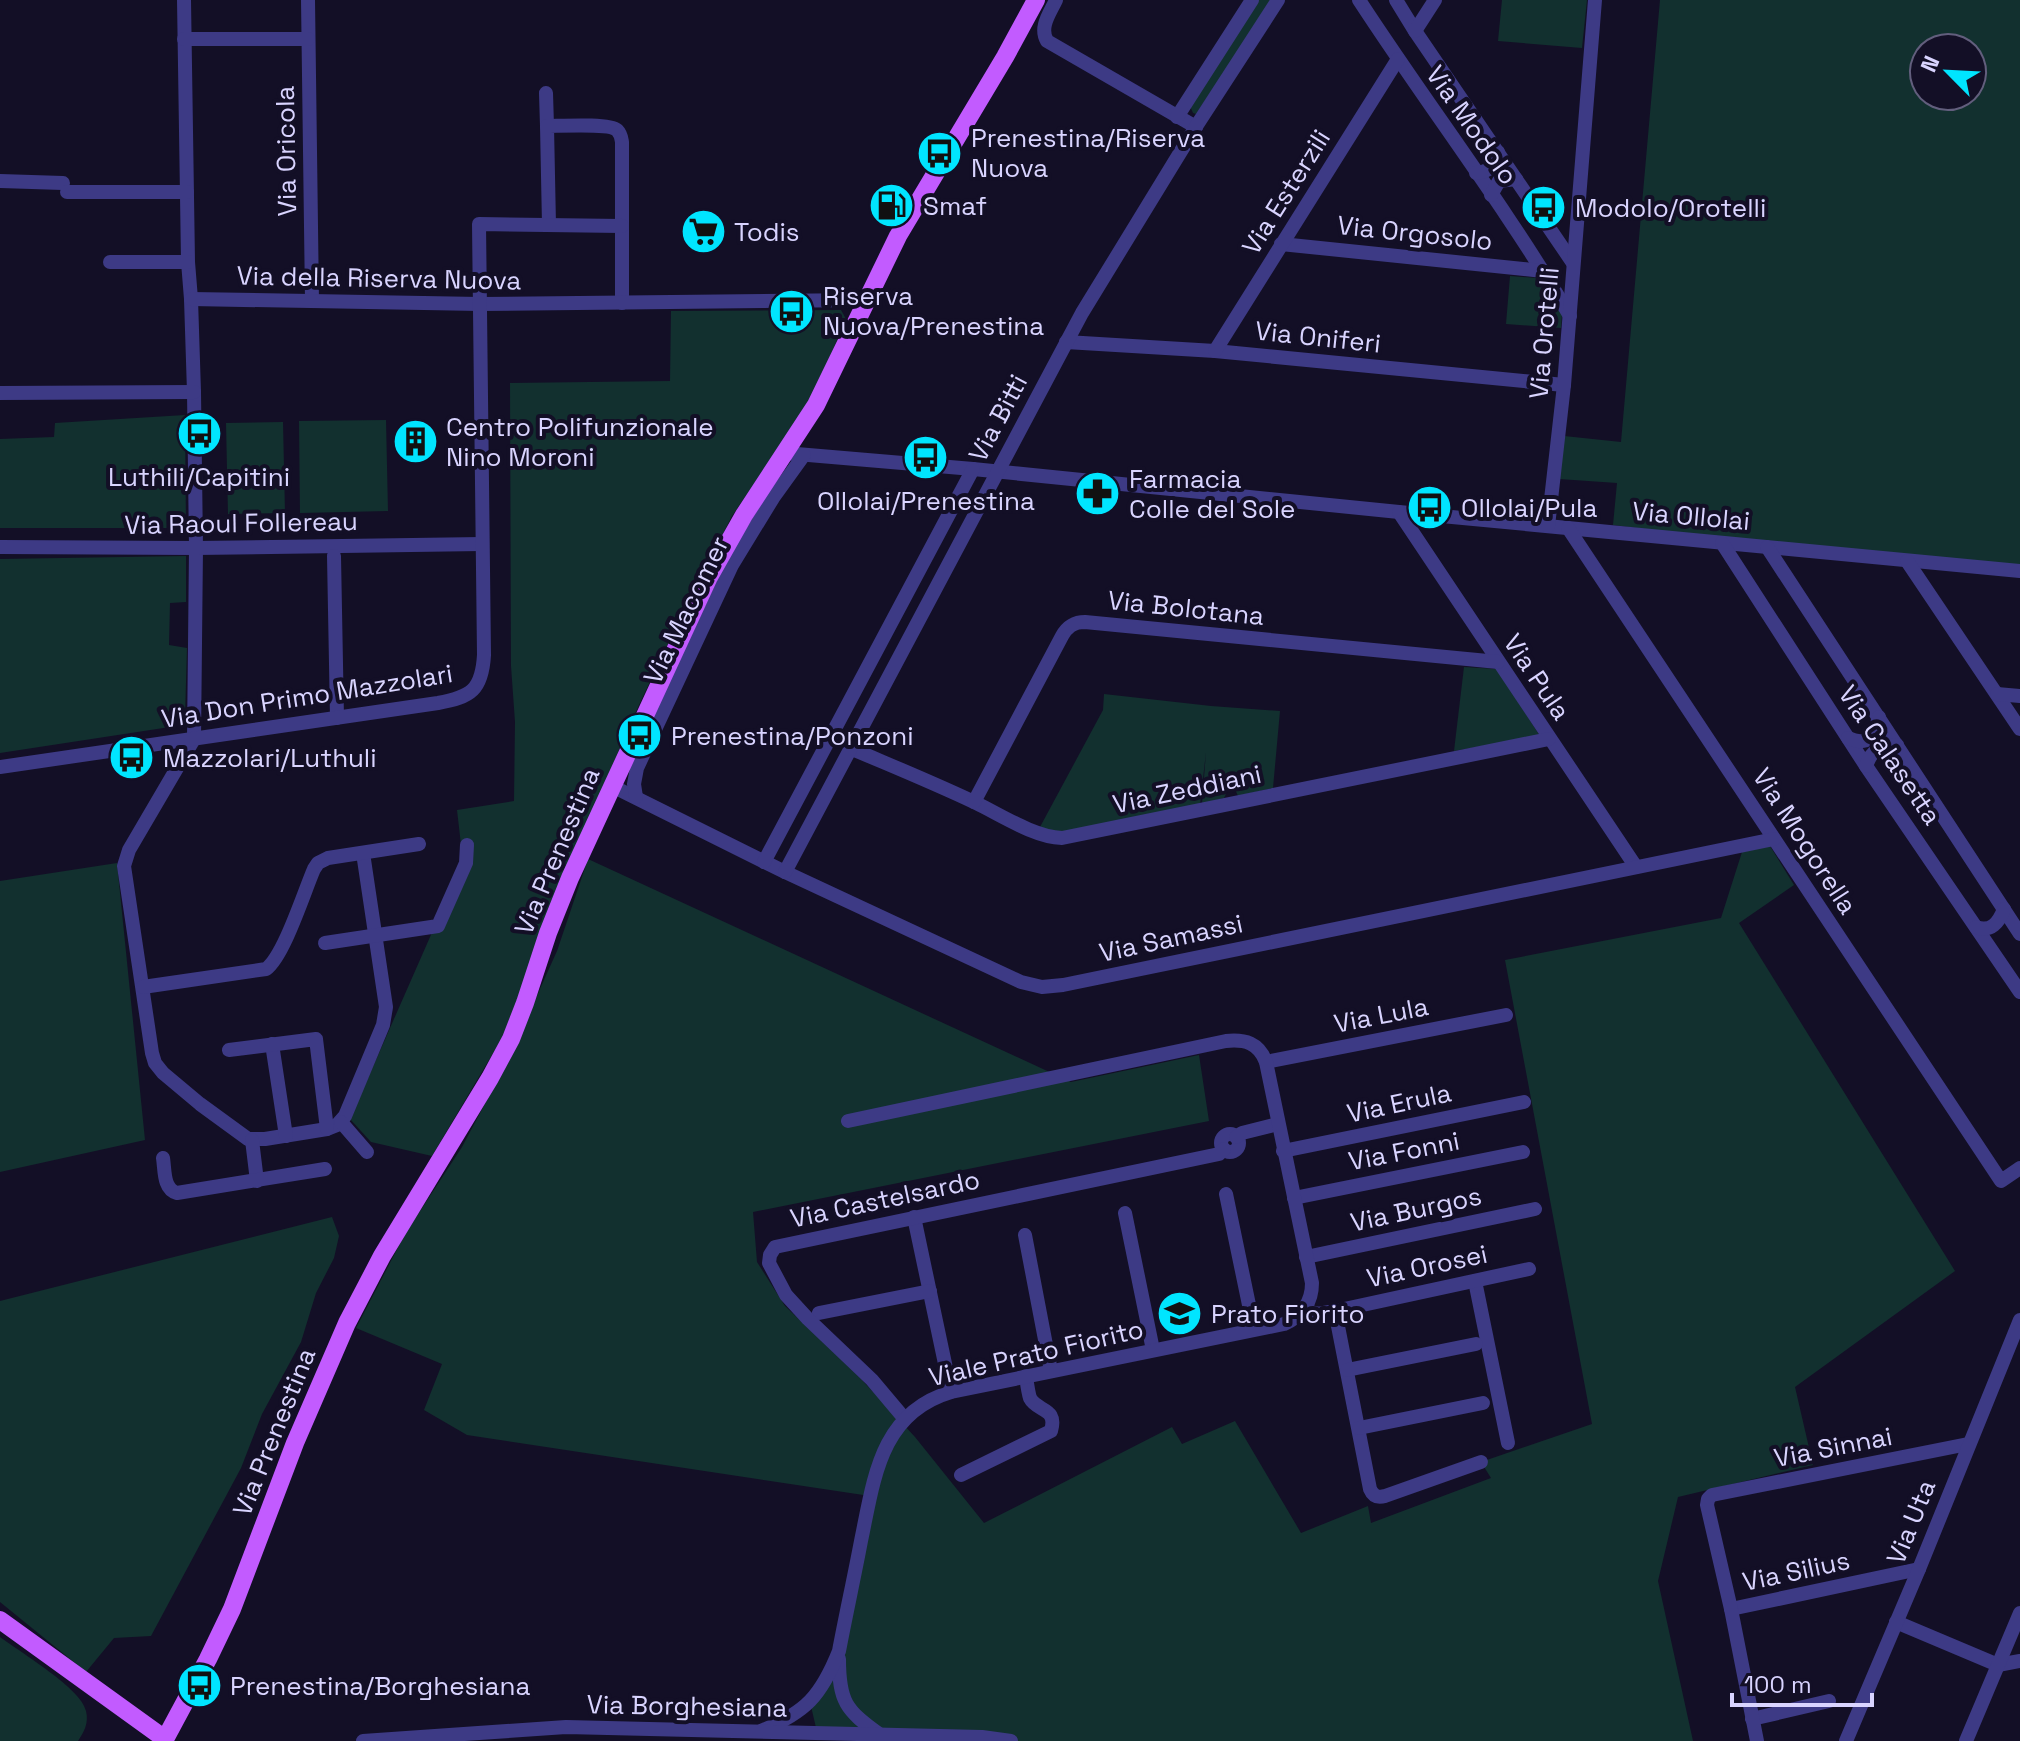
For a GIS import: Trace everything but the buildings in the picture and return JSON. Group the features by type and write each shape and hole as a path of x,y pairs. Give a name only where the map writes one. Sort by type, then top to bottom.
{"main road":[{"name":"Via Prenestina","path":"166,1740 232,1609 295,1443 347,1323 382,1256 511,1039 556,910 716,564 816,405 905,223 1011,48 1036,0"},
{"path":"0,1620 166,1740"}],"street":[{"path":"184,0 188,262 194,392 194,739 129,850 124,866 152,1053 157,1067 200,1104 252,1140 334,1125 362,1076 386,1014 363,853"},
{"name":"Via Oricola","path":"308,0 312,301"},
{"path":"1056,0 1043,28 1049,43 1196,127"},
{"path":"1177,117 1252,0"},
{"name":"Via Bitti","path":"785,872 1066,342 1196,127 1278,0"},
{"name":"Via Modolo","path":"1359,0 1543,271 1570,317"},
{"name":"Via Modolo","path":"1396,0 1573,263"},
{"path":"1415,31 1435,0"},
{"name":"Via Orotelli","path":"1548,526 1564,385 1595,0"},
{"path":"184,39 308,39"},
{"name":"Via Esterzili","path":"1215,351 1398,59"},
{"path":"546,93 549,225 622,226"},
{"path":"547,126 605,126 618,130 622,142 622,303"},
{"path":"1476,173 1491,168 1498,152"},
{"path":"1491,195 1499,181 1516,179"},
{"path":"0,181 187,192"},
{"name":"Via Don Primo Mazzolari","path":"0,767 450,701 469,694 476,687 484,655 479,224 549,225"},
{"name":"Via Orgosolo","path":"1281,244 1543,271"},
{"path":"110,262 188,262"},
{"name":"Via della Riserva Nuova","path":"191,299 480,304 865,300"},
{"name":"Via Oniferi","path":"1066,342 1215,351 1564,385"},
{"path":"0,393 194,392"},
{"name":"Via Ollolai","path":"785,453 2020,571"},
{"name":"Via Macomer","path":"636,797 634,784 637,768 723,583 760,519 804,455"},
{"name":"Via Bitti","path":"764,862 973,469"},
{"name":"Via Pula","path":"1399,512 1636,867"},
{"name":"Via Mogorella","path":"1568,528 2001,1181 2020,1168"},
{"name":"Via Calasetta","path":"1722,543 1866,766 2020,992"},
{"name":"Via Raoul Follereau","path":"0,547 482,544"},
{"name":"Via Calasetta","path":"1767,547 2020,934"},
{"path":"334,556 337,718"},
{"path":"1907,561 2020,729"},
{"name":"Via Bolotana","path":"974,802 1062,636 1073,623 1498,662"},
{"path":"1997,694 2020,696"},
{"path":"1848,738 1861,742 1868,740 1879,717"},
{"name":"Via Zeddiani","path":"850,748 1040,834 1066,838 1549,739"},
{"path":"1866,766 1870,755 1878,749 1897,745"},
{"name":"Via Samassi","path":"612,786 764,862 1021,982 1045,987 1774,839"},
{"path":"143,987 268,968 281,947 318,863 328,858 419,844"},
{"path":"325,943 438,926 466,863 467,845"},
{"path":"1976,927 1983,930 1992,927 2004,909"},
{"name":"Via Lula","path":"1266,1062 1506,1015"},
{"path":"229,1050 316,1039 334,1125 367,1152"},
{"path":"848,1121 1226,1041 1252,1044 1261,1051 1266,1062 1306,1257 1312,1289 1304,1310"},
{"path":"272,1044 286,1136"},
{"name":"Via Erula","path":"1283,1151 1524,1102"},
{"name":"Via Castelsardo","path":"904,1418 872,1380 795,1305 770,1267 773,1249 780,1245 1219,1154 1224,1149 1230,1152 1236,1150 1239,1143 1236,1137 1242,1133 1278,1124"},
{"path":"252,1140 257,1181"},
{"name":"Via Fonni","path":"1294,1198 1523,1152"},
{"path":"163,1158 167,1185 174,1193 325,1169"},
{"path":"1226,1194 1254,1329"},
{"name":"Via Burgos","path":"1306,1257 1535,1209"},
{"path":"1125,1213 1153,1350"},
{"path":"914,1217 951,1392"},
{"path":"1025,1235 1051,1371"},
{"name":"Via Orosei","path":"1304,1310 1318,1314 1335,1311 1529,1269"},
{"path":"1475,1281 1508,1443"},
{"path":"819,1313 930,1291"},
{"name":"Viale Prato Fiorito","path":"761,1731 807,1705 825,1683 839,1651 875,1476 888,1443 904,1418 926,1401 951,1392 1287,1323 1304,1310"},
{"path":"1335,1311 1370,1489 1374,1495 1378,1497 1481,1462"},
{"name":"Via Uta","path":"1846,1741 2020,1320"},
{"path":"1347,1370 1476,1344"},
{"path":"961,1475 1051,1431 1051,1417 1031,1400 1026,1376"},
{"path":"1359,1428 1483,1403"},
{"name":"Via Sinnai","path":"1731,1609 1707,1505 1712,1495 1968,1444"},
{"name":"Via Silius","path":"1731,1609 1919,1569"},
{"path":"1731,1609 1757,1741"},
{"path":"1966,1741 2020,1613"},
{"path":"1896,1622 1998,1665 2020,1661"},
{"name":"Viale Prato Fiorito","path":"839,1651 840,1686 848,1708"},
{"path":"1752,1719 1829,1701"},
{"path":"807,1705 815,1737"},
{"path":"838,1733 846,1721 848,1708"},
{"path":"848,1708 879,1734"},
{"name":"Via Borghesiana","path":"363,1741 761,1731 815,1737 838,1733 982,1737 1011,1741"}],"green space":[{"path":"1258,0 1272,0 1196,114 1193,113 1190,106"},
{"path":"1502,0 1587,0 1582,48 1498,41"},
{"path":"1660,0 2020,0 2020,572 1613,525 1617,483 1559,479 1564,436 1621,442"},
{"path":"1510,276 1537,278 1562,314 1561,328 1506,324"},
{"path":"841,310 846,319 819,382 798,419 732,516 639,705 582,834 508,1028 432,1156 371,1142 350,1119 463,862 457,810 514,801 510,383 670,381 671,311"},
{"path":"185,415 186,528 0,528 0,439 54,437 55,423"},
{"path":"386,420 388,511 300,513 299,421"},
{"path":"283,422 285,513 228,514 226,423"},
{"path":"186,556 186,602 170,603 169,645 187,648 185,717 170,727 0,753 0,559"},
{"path":"1464,667 1497,669 1540,736 1454,751"},
{"path":"1104,694 1280,711 1273,788 1238,796 1235,789 1228,790 1224,798 1202,804 1206,752 1200,805 1055,835 1040,827 1103,710"},
{"path":"1770,846 1794,885 1739,923 1955,1271 1795,1387 1813,1465 1678,1497 1658,1581 1693,1741 1011,1741 817,1732 810,1702 839,1651 870,1496 467,1435 424,1410 442,1364 356,1328 405,1234 462,1147 507,1062 557,951 588,859 1071,1082 1199,1055 1209,1121 753,1212 757,1262 785,1306 861,1379 915,1437 984,1523 1172,1427 1182,1444 1235,1421 1301,1533 1368,1506 1371,1523 1491,1478 1481,1462 1592,1424 1505,960 1721,918 1742,852"},
{"path":"117,863 145,1140 0,1172 0,881"},
{"path":"332,1217 339,1236 334,1258 316,1293 301,1342 262,1414 241,1468 151,1636 114,1638 86,1672 0,1602 0,1301"},
{"path":"0,1637 62,1682 82,1702 87,1719 78,1741 0,1741"}],"place":[{"name":"Prenestina/Riserva Nuova","path":"940,153"},
{"name":"Smaf","path":"892,206"},
{"name":"Modolo/Orotelli","path":"1544,208"},
{"name":"Todis","path":"703,232"},
{"name":"Riserva Nuova/Prenestina","path":"792,311"},
{"name":"Luthili/Capitini","path":"199,434"},
{"name":"Centro Polifunzionale Nino Moroni","path":"415,442"},
{"name":"Ollolai/Prenestina","path":"926,458"},
{"name":"Farmacia Colle del Sole","path":"1098,494"},
{"name":"Ollolai/Pula","path":"1430,508"},
{"name":"Prenestina/Ponzoni","path":"640,736"},
{"name":"Mazzolari/Luthuli","path":"132,758"},
{"name":"Prato Fiorito","path":"1180,1314"},
{"name":"Prenestina/Borghesiana","path":"199,1686"}]}
